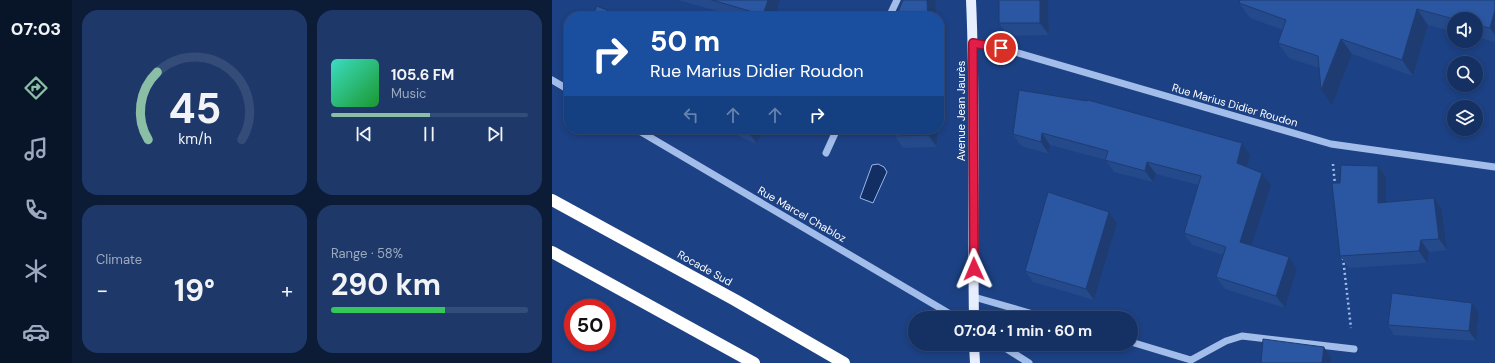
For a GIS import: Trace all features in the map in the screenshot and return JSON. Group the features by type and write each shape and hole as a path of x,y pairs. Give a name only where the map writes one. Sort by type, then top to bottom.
{"highway":[{"name":"Rocade Sud","path":"552,200 728,296 844,363"},
{"path":"552,252 754,363"}],"main road":[{"name":"Avenue Jean Jaurès","path":"971,0 973,43 974,311"},
{"path":"974,351 975,363"}],"street":[{"path":"891,12 897,0"},
{"name":"Rue Marius Didier Roudon","path":"973,43 1001,48 1331,144 1495,168"},
{"path":"552,80 564,87"},
{"name":"Rue Marcel Chabloz","path":"644,134 945,311"},
{"path":"826,153 835,134"},
{"path":"974,297 1023,311"},
{"path":"1138,344 1191,360 1226,341 1242,336 1354,349"},
{"path":"1010,351 1029,363"}],"path":[{"path":"1331,144 1336,191"},
{"path":"1343,254 1354,349"}],"water":[{"path":"878,164 884,167 887,172 873,203 860,198 872,165"}],"building":[{"path":"712,0 768,0 764,12 753,12"},
{"path":"903,0 927,0 928,12 898,12"},
{"path":"999,0 1040,0 1040,23 999,23"},
{"path":"1240,0 1495,0 1495,10 1490,28 1483,26 1483,12 1447,12 1447,17 1417,9 1402,60 1341,39 1321,90 1318,56 1278,43 1286,20 1239,3"},
{"path":"597,6 611,12 594,12"},
{"path":"1019,90 1088,100 1242,143 1237,163 1262,173 1240,242 1289,257 1276,296 1216,277 1226,247 1184,233 1201,176 1147,162 1145,171 1105,160 1108,151 1042,133 1041,142 1013,134"},
{"path":"895,134 928,134 928,135 895,136"},
{"path":"1341,165 1378,166 1378,203 1434,198 1439,239 1421,240 1419,251 1340,256 1332,183 1340,183"},
{"path":"1048,192 1109,212 1086,289 1025,271"},
{"path":"1392,293 1472,303 1469,331 1388,325"},
{"path":"1263,339 1324,347 1322,363 1261,363"}],"route":[{"path":"974,269 973,43 1001,48"}]}
